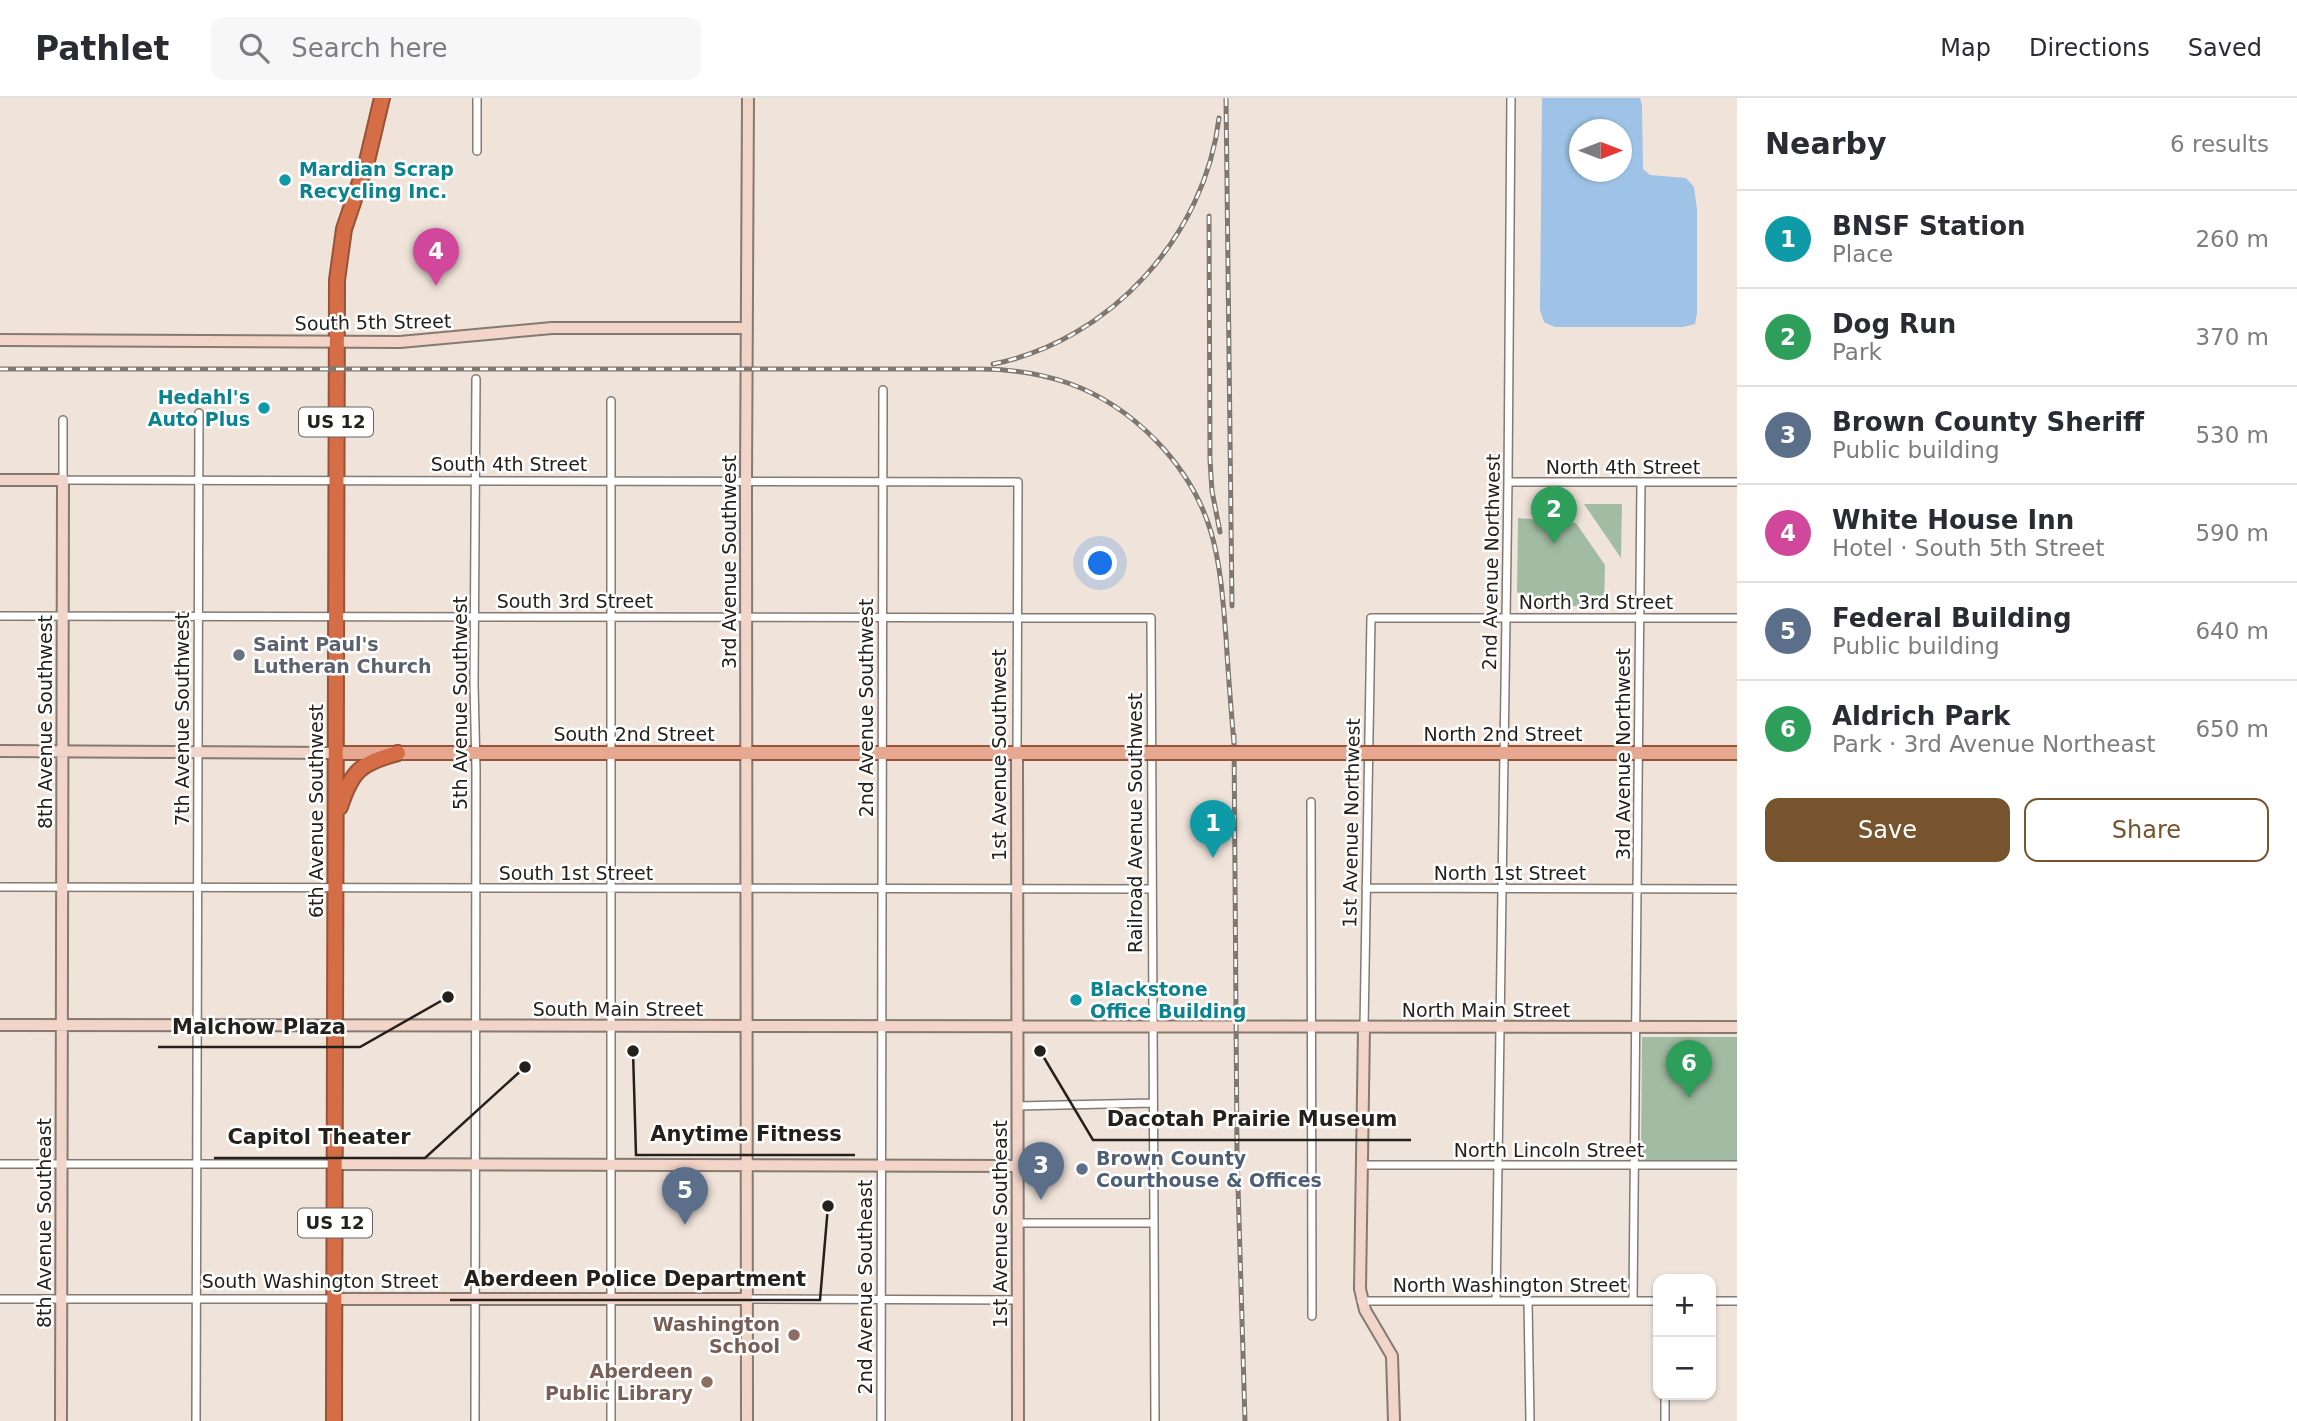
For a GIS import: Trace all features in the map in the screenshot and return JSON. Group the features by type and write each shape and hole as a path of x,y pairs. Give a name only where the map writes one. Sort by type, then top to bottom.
{"highway":[{"name":"6th Avenue Southwest","path":"335,1026 337,280 348,214 377,128 382,98"},
{"path":"335,821 345,792 357,770 369,762 398,752"},
{"name":"US 12","path":"334,1421 335,1026"}],"main road":[{"name":"South 2nd Street","path":"336,753 1268,753"},
{"name":"North 2nd Street","path":"1268,753 1737,753"}],"street":[{"path":"477,98 477,151"},
{"name":"3rd Avenue Southwest","path":"747,1421 748,98"},
{"name":"2nd Avenue Northwest","path":"1496,1300 1511,98"},
{"name":"South 5th Street","path":"0,340 336,342 439,340 552,328 747,328"},
{"name":"5th Avenue Southwest","path":"475,1421 476,379"},
{"name":"2nd Avenue Southwest","path":"881,1027 883,390"},
{"path":"611,401 611,1421"},
{"name":"7th Avenue Southwest","path":"196,1421 199,413"},
{"name":"8th Avenue Southwest","path":"62,1025 63,420"},
{"name":"South 4th Street","path":"0,480 1018,482"},
{"name":"1st Avenue Southwest","path":"1017,1027 1018,482"},
{"name":"North 4th Street","path":"1508,482 1737,482"},
{"name":"3rd Avenue Northwest","path":"1633,1301 1641,482"},
{"name":"South 3rd Street","path":"0,616 1151,618"},
{"name":"Railroad Avenue Southwest","path":"1151,618 1155,1421"},
{"name":"North 3rd Street","path":"1371,618 1737,618"},
{"name":"1st Avenue Northwest","path":"1364,1028 1371,618"},
{"name":"South 2nd Street","path":"0,751 336,753"},
{"path":"1311,802 1312,1316"},
{"name":"South 1st Street","path":"0,887 1151,889"},
{"name":"North 1st Street","path":"1366,888 1737,889"},
{"name":"South Main Street","path":"0,1025 1236,1027"},
{"name":"8th Avenue Southeast","path":"61,1421 62,1025"},
{"name":"2nd Avenue Southeast","path":"881,1027 881,1421"},
{"name":"1st Avenue Southeast","path":"1017,1027 1018,1421"},
{"name":"North Main Street","path":"1236,1027 1737,1027"},
{"path":"1364,1028 1361,1301 1392,1356 1394,1421"},
{"path":"1017,1106 1153,1103"},
{"path":"0,1164 1017,1166"},
{"name":"North Lincoln Street","path":"1362,1165 1737,1165"},
{"path":"1017,1223 1154,1223"},
{"name":"South Washington Street","path":"0,1299 1018,1300"},
{"name":"North Washington Street","path":"1361,1301 1653,1301"},
{"path":"1528,1301 1530,1421"},
{"path":"1716,1301 1737,1301"},
{"path":"1665,1400 1665,1421"}],"green space":[{"path":"1584,504 1622,504 1621,558"},
{"path":"1518,518 1576,523 1605,565 1604,606 1537,606 1517,592"},
{"path":"1642,1037 1737,1037 1737,1160 1641,1160"}],"water":[{"path":"1542,98 1640,98 1643,169 1650,175 1686,178 1694,187 1697,209 1695,324 1683,327 1555,327 1544,322 1540,310"}],"railway":[{"path":"1226,98 1232,606"},
{"path":"993,364 1036,352 1076,332 1112,307 1145,277 1172,242 1194,203 1210,162 1219,118"},
{"path":"1209,216 1210,460 1212,491 1220,532"},
{"path":"0,369 979,369 1024,372 1068,383 1092,393 1137,423 1174,461 1202,507 1211,532 1219,571 1234,744"},
{"path":"1234,735 1237,1152 1245,1421"}],"place":[{"name":"Mardian Scrap Recycling Inc.","path":"285,180"},
{"name":"White House Inn","path":"436,286"},
{"name":"Hedahl's Auto Plus","path":"264,408"},
{"name":"Dog Run","path":"1554,544"},
{"name":"Saint Paul's Lutheran Church","path":"239,655"},
{"name":"BNSF Station","path":"1213,858"},
{"name":"Malchow Plaza","path":"448,997"},
{"name":"Blackstone Office Building","path":"1076,1000"},
{"name":"Anytime Fitness","path":"633,1051"},
{"name":"Dacotah Prairie Museum","path":"1040,1051"},
{"name":"Capitol Theater","path":"525,1067"},
{"name":"Aldrich Park","path":"1689,1098"},
{"name":"Brown County Courthouse & Offices","path":"1082,1169"},
{"name":"Brown County Sheriff","path":"1041,1200"},
{"name":"Aberdeen Police Department","path":"828,1206"},
{"name":"Federal Building","path":"685,1225"},
{"name":"Washington School","path":"794,1335"},
{"name":"Aberdeen Public Library","path":"707,1382"}]}
